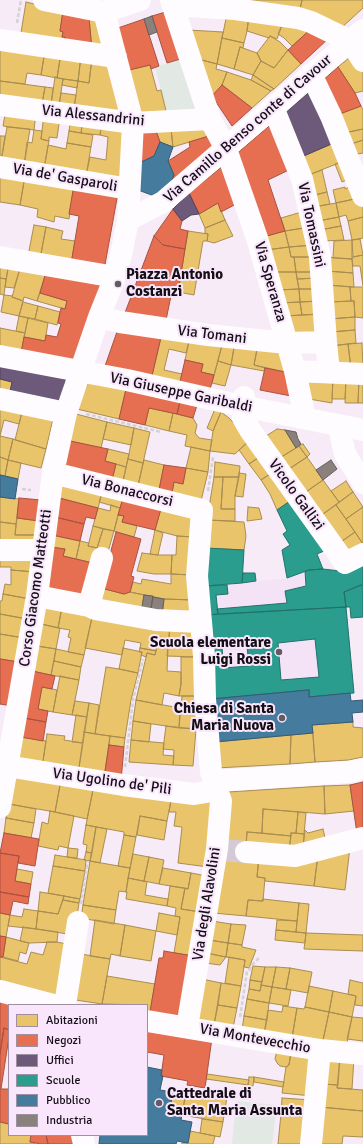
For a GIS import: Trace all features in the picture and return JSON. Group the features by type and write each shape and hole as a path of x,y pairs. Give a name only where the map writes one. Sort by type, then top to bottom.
{"street":[{"path":"44,0 104,12 140,0"},
{"path":"172,2 298,18 356,35 363,61"},
{"name":"Via Speranza","path":"172,2 210,118 226,149 257,238 295,371 305,418"},
{"path":"79,372 115,277 128,220 133,123 104,12"},
{"name":"Via Camillo Benso conte di Cavour","path":"128,220 163,202 356,35"},
{"path":"7,41 116,57"},
{"path":"311,74 331,116 363,196"},
{"name":"Via Alessandrini","path":"0,105 133,123 210,118"},
{"name":"Via Tomassini","path":"273,108 302,180 320,257 329,372"},
{"name":"Via de' Gasparoli","path":"0,167 129,189"},
{"path":"0,257 115,277"},
{"name":"Via Tomani","path":"99,317 120,322 208,336 287,342 326,342"},
{"name":"Via Giuseppe Garibaldi","path":"0,356 243,402 305,418 353,428"},
{"path":"295,371 363,374"},
{"name":"Corso Giacomo Matteotti","path":"0,807 7,766 8,711 37,596 53,473 66,411 79,372"},
{"path":"0,399 66,411"},
{"name":"Vicolo Gallizi","path":"243,402 243,418 250,430 345,563 363,554"},
{"path":"353,428 341,437 345,454 363,484"},
{"name":"Via Bonaccorsi","path":"53,473 202,510"},
{"name":"Via degli Alavolini","path":"187,1027 220,849 221,801 211,772 205,699 204,656 197,576 202,510"},
{"path":"0,550 42,550"},
{"path":"89,606 102,558"},
{"path":"37,596 89,606 95,609 156,620 200,622"},
{"name":"Via Ugolino de' Pili","path":"7,766 123,785 194,794 216,786 348,772 363,769"},
{"path":"246,852 295,856 363,838"},
{"path":"65,1004 78,922"},
{"path":"0,991 49,1004"},
{"name":"Via Montevecchio","path":"148,1021 320,1050 363,1054"},
{"path":"311,1144 320,1050"}],"path":[{"path":"7,41 21,0"},
{"path":"66,411 161,432"},
{"path":"202,510 205,506 211,477 213,457"},
{"path":"123,785 133,700 143,659"},
{"path":"78,922 88,860"},
{"path":"236,1036 247,972 259,958"}],"shaded area":[{"path":"184,58 196,109 167,115 155,67"},
{"name":"Scuola elementare Luigi Rossi","path":"363,561 363,617 351,618 350,607 346,607 354,693 211,699 204,586 227,585 287,578 309,570 323,569 343,571"},
{"path":"236,1101 277,1105 272,1144 232,1144"}],"building: Abitazioni":[{"path":"235,0 302,0 299,14"},
{"path":"302,0 363,0 363,8 339,30 299,14"},
{"path":"26,2 63,11 60,31 63,32 62,37 65,37 64,45 20,39"},
{"path":"227,14 249,15 244,43 222,38"},
{"path":"249,15 284,20 277,39 247,31"},
{"path":"89,18 99,20 108,52 92,50"},
{"path":"284,20 312,28 292,46 278,34"},
{"path":"188,30 223,32 217,64 198,59"},
{"path":"270,36 280,42 288,50 274,68 261,61 257,53"},
{"path":"222,38 244,43 243,48 240,47 234,69 217,64"},
{"path":"0,44 45,51 41,75 27,73 25,84 0,81"},
{"path":"240,47 257,53 261,61 253,75 234,69"},
{"path":"288,50 301,64 274,89 253,75 261,61 274,68"},
{"path":"45,51 61,53 57,78 41,75"},
{"path":"61,53 81,56 78,81 57,78"},
{"path":"355,53 363,66 363,91 355,93 338,67"},
{"path":"81,56 92,58 89,83 78,81"},
{"path":"92,58 113,61 126,116 74,108 78,81 89,83"},
{"path":"198,59 217,64 216,69 227,72 222,85 212,96"},
{"path":"150,65 157,91 161,90 167,115 141,117 129,70"},
{"path":"227,72 251,80 271,91 252,108 222,85"},
{"path":"253,75 274,89 271,91 251,80"},
{"path":"55,77 63,79 59,106 51,105"},
{"path":"63,79 78,81 77,88 62,85"},
{"path":"0,81 45,87 42,104 0,99"},
{"path":"45,87 53,88 51,105 42,104"},
{"path":"61,93 76,95 74,108 59,106"},
{"path":"361,106 363,110 363,129 344,133 337,115"},
{"path":"6,109 36,113 34,130 3,126"},
{"path":"44,114 60,117 57,138 49,137 49,141 41,139"},
{"path":"71,118 83,119 81,133 69,131"},
{"path":"83,119 102,122 100,135 81,133"},
{"path":"102,122 126,125 120,182 86,176 90,157 106,160 108,137 100,135"},
{"path":"203,125 209,136 173,147 171,129"},
{"path":"7,127 30,129 24,166 1,162"},
{"path":"171,129 173,147 160,142 156,131"},
{"path":"363,129 363,140 348,145 344,133"},
{"path":"34,130 42,131 41,139 49,141 44,169 24,166 27,142 32,143"},
{"path":"69,131 93,135 91,147 67,143"},
{"path":"0,136 5,136 1,162 0,162"},
{"path":"363,140 363,153 352,155 348,145"},
{"path":"336,142 344,161 306,176 299,158"},
{"path":"67,143 91,147 86,176 44,169 48,145 66,149"},
{"path":"344,161 351,178 342,182 335,164"},
{"path":"322,170 327,192 311,196 306,176"},
{"path":"0,172 25,176 20,205 0,202"},
{"path":"25,176 74,185 69,219 55,216 54,222 37,217 38,209 20,205"},
{"path":"354,185 359,198 336,203 333,190 345,187 345,189"},
{"path":"327,192 330,204 314,207 311,196"},
{"path":"359,198 363,207 363,217 348,221 346,215 339,217 336,203"},
{"path":"218,203 225,220 205,228 199,214"},
{"path":"336,203 339,217 318,221 314,207"},
{"path":"305,211 310,227 285,231 281,218"},
{"path":"339,217 341,226 320,230 318,221"},
{"path":"363,217 363,238 352,240 348,221"},
{"path":"225,220 233,236 214,243 207,241 208,234 205,233 205,228"},
{"path":"34,225 46,227 40,259 28,256"},
{"path":"341,226 344,240 323,241 320,230"},
{"path":"46,227 63,231 61,239 75,241 71,264 40,259"},
{"path":"310,227 314,245 289,247 285,231"},
{"path":"188,231 208,234 207,241 203,241 194,295 178,292"},
{"path":"285,231 289,247 266,250 263,237"},
{"path":"360,239 363,255 353,257 352,240"},
{"path":"352,240 352,259 333,258 334,241"},
{"path":"314,245 317,257 291,257 289,247"},
{"path":"289,247 291,257 294,257 296,272 272,272 266,250"},
{"path":"363,255 363,286 360,266 353,266 352,259 353,257"},
{"path":"294,257 317,257 318,272 296,272"},
{"path":"326,257 352,259 353,273 327,271"},
{"path":"0,261 9,263 6,279 0,278"},
{"path":"9,263 21,265 14,288 5,287"},
{"path":"21,265 47,269 37,301 24,297 23,301 12,297"},
{"path":"327,271 353,273 354,287 328,285"},
{"path":"272,272 296,272 299,289 277,290"},
{"path":"296,272 318,272 318,278 297,279"},
{"path":"0,278 6,279 4,295 0,294"},
{"path":"318,278 319,289 299,289 297,279"},
{"path":"328,285 350,287 351,301 329,302"},
{"path":"350,287 363,287 363,318 355,317 354,301 351,301"},
{"path":"299,289 319,289 320,301 300,302"},
{"path":"299,289 300,302 280,303 277,290"},
{"path":"40,293 67,301 65,309 37,301"},
{"path":"4,295 13,296 12,297 23,301 19,316 1,312"},
{"path":"320,301 321,314 302,315 300,302"},
{"path":"354,301 355,317 330,319 329,302"},
{"path":"23,302 38,306 35,319 19,316"},
{"path":"300,302 302,315 284,316 280,303"},
{"path":"38,306 60,312 57,325 35,319"},
{"path":"321,314 322,335 289,336 284,316"},
{"path":"19,316 28,318 25,333 16,331"},
{"path":"355,317 355,330 331,332 330,319"},
{"path":"28,318 48,323 45,341 24,337"},
{"path":"0,328 25,333 21,353 0,350"},
{"path":"355,330 356,343 331,346 331,332"},
{"path":"162,333 190,337 186,353 169,349 164,370 182,374 179,386 151,380"},
{"path":"190,337 223,341 214,375 201,372 203,364 185,360"},
{"path":"223,341 235,342 231,365 218,361"},
{"path":"235,342 258,344 254,365 265,368 264,371 231,365"},
{"path":"362,343 363,368 351,368 348,344"},
{"path":"258,344 283,347 290,373 254,365"},
{"path":"348,344 351,368 334,367 331,346"},
{"path":"218,361 231,365 225,386 212,383"},
{"path":"304,376 333,377 332,403 309,399"},
{"path":"333,377 346,378 345,399 332,399"},
{"path":"346,378 359,379 358,403 345,403"},
{"path":"0,379 12,382 9,397 0,395"},
{"path":"359,379 363,379 363,403 358,403"},
{"path":"88,383 127,385 119,419 77,409"},
{"path":"0,403 23,408 19,424 4,420 0,436"},
{"path":"23,408 54,415 46,449 15,440"},
{"path":"149,408 173,413 169,431 145,425"},
{"path":"215,409 221,412 213,431 207,428"},
{"path":"221,412 229,418 250,440 235,454 210,451 213,431"},
{"path":"173,413 193,418 197,425 195,433 199,438 212,440 210,451 185,446 187,435 169,431"},
{"path":"76,414 107,422 101,448 70,441"},
{"path":"107,422 134,428 131,445 103,439"},
{"path":"134,428 150,432 143,463 128,459"},
{"path":"277,429 285,430 296,448 278,459 263,438"},
{"path":"0,436 13,439 8,460 0,457"},
{"path":"13,439 46,449 41,468 8,460"},
{"path":"250,440 261,456 249,464 239,450"},
{"path":"303,444 310,454 307,457 299,446"},
{"path":"299,446 307,457 286,471 278,459"},
{"path":"191,447 210,451 208,472 186,468"},
{"path":"108,449 129,454 126,467 105,461"},
{"path":"261,456 273,472 261,480 249,464"},
{"path":"0,457 8,460 5,476 0,475"},
{"path":"307,457 323,480 303,494 286,471"},
{"path":"128,459 143,463 137,490 122,486"},
{"path":"8,460 21,463 18,479 5,476"},
{"path":"144,460 164,465 158,495 137,490"},
{"path":"215,462 240,466 239,477 214,477"},
{"path":"116,464 126,467 122,486 111,484"},
{"path":"186,468 208,472 200,505 171,498 174,482 183,484"},
{"path":"273,472 293,499 277,510 270,494 261,480"},
{"path":"239,473 246,474 243,497 235,496"},
{"path":"214,477 223,477 221,509 235,509 235,521 207,520"},
{"path":"223,477 239,477 235,496 235,509 221,509"},
{"path":"62,480 103,490 98,508 59,498"},
{"path":"323,480 339,502 319,517 303,494"},
{"path":"346,481 353,492 339,502 331,491"},
{"path":"103,490 124,495 120,508 99,502"},
{"path":"353,492 363,507 346,519 336,505"},
{"path":"0,497 19,499 16,524 0,522"},
{"path":"111,505 120,508 114,531 93,526 98,508 110,511"},
{"path":"162,505 196,513 194,537 177,536 155,530"},
{"path":"336,505 355,532 338,544 319,517"},
{"path":"248,507 259,508 262,519 247,521"},
{"path":"363,507 363,544 346,519"},
{"path":"118,515 124,516 122,522 137,526 134,537 114,531"},
{"path":"17,518 39,521 37,535 15,535"},
{"path":"207,520 244,522 246,536 244,550 205,548"},
{"path":"0,522 16,524 15,535 37,535 36,547 0,547"},
{"path":"93,526 103,529 97,548 88,546"},
{"path":"103,529 114,531 108,552 97,548"},
{"path":"155,530 163,533 158,555 150,554"},
{"path":"355,532 363,544 347,556 338,544"},
{"path":"52,535 80,541 76,559 63,556 65,549 50,547"},
{"path":"177,536 194,537 192,575 171,574 172,555 176,555"},
{"path":"80,541 89,543 88,546 97,548 93,563 76,559"},
{"path":"142,553 172,555 171,574 154,574 137,571"},
{"path":"0,554 32,554 35,572 11,570 11,567 0,567"},
{"path":"11,570 35,572 30,599 3,594 5,584 11,585"},
{"path":"171,574 192,575 194,600 164,599 130,592 133,582 141,584 142,579 171,584"},
{"path":"101,588 124,594 130,592 144,595 141,613 97,604"},
{"path":"3,594 30,599 27,619 0,614 0,601 2,601"},
{"path":"164,599 194,600 195,617 162,616"},
{"path":"45,604 62,607 58,628 41,624"},
{"path":"62,607 93,613 84,655 68,652 71,638 68,637 70,630 58,628"},
{"path":"93,613 170,626 169,638 158,637 156,651 140,648 141,643 125,640 122,655 85,648"},
{"path":"0,614 27,619 24,638 0,634"},
{"path":"41,624 60,628 56,649 37,646"},
{"path":"170,626 196,627 198,657 167,656"},
{"path":"0,634 24,638 19,662 0,659"},
{"path":"157,645 168,647 167,671 181,672 179,696 164,693 162,705 136,700 147,653 155,655"},
{"path":"37,646 56,649 51,675 32,671"},
{"path":"123,648 142,652 138,673 119,669"},
{"path":"140,648 156,651 155,655 147,653 146,657 141,655 142,652 139,652"},
{"path":"56,649 84,655 81,667 54,661"},
{"path":"181,657 198,657 198,696 179,696 181,684"},
{"path":"54,661 81,667 79,680 51,675"},
{"path":"106,667 138,673 131,700 125,738 95,734"},
{"path":"60,676 79,680 72,715 53,712"},
{"path":"42,687 57,690 53,712 38,709"},
{"path":"182,696 198,696 196,729 179,728"},
{"path":"136,700 180,708 179,728 133,721"},
{"path":"75,701 89,703 87,717 72,715"},
{"path":"89,703 99,705 95,734 84,732"},
{"path":"76,715 87,717 83,743 72,742"},
{"path":"133,721 151,724 149,742 131,740"},
{"path":"353,722 353,727 363,728 363,757 349,760 315,762 312,725"},
{"path":"166,726 196,729 193,766 173,765 174,750 163,749"},
{"path":"84,732 110,736 104,778 78,774"},
{"path":"313,733 315,762 290,764 291,735"},
{"path":"47,734 65,736 64,740 83,743 78,774 42,768"},
{"path":"291,735 290,764 216,768 215,742"},
{"path":"110,736 125,738 124,747 109,745"},
{"path":"21,737 46,741 42,768 16,764"},
{"path":"131,740 164,743 163,755 174,756 173,765 129,762"},
{"path":"14,773 61,780 55,812 9,804"},
{"path":"61,780 94,785 87,819 55,812"},
{"path":"94,785 172,795 167,821 140,816 136,837 124,835 124,832 86,825"},
{"path":"350,785 354,811 325,814 324,786"},
{"path":"324,786 325,814 263,809 262,833 247,832 245,855 224,853 228,792"},
{"path":"172,795 216,800 208,867 178,863 182,827 174,826 176,812 169,812"},
{"path":"9,804 36,809 34,823 6,818"},
{"path":"263,809 298,812 296,833 291,833 291,836 262,833"},
{"path":"50,811 74,816 68,848 59,846 58,850 38,846 42,822 48,824"},
{"path":"298,812 306,813 304,834 296,833"},
{"path":"140,816 167,821 164,840 137,835"},
{"path":"6,818 34,823 31,838 4,833"},
{"path":"86,825 96,827 92,853 86,852 87,845 83,844"},
{"path":"96,827 107,829 100,863 90,861"},
{"path":"323,829 326,842 303,848 305,830 308,833"},
{"path":"247,832 291,836 289,851 246,848"},
{"path":"291,833 304,834 303,848 289,851"},
{"path":"124,835 136,837 130,868 118,866"},
{"path":"350,847 345,890 314,886 318,855"},
{"path":"68,848 78,849 77,858 67,857"},
{"path":"86,852 92,853 90,861 84,860"},
{"path":"224,853 259,856 257,877 265,878 263,901 248,900 246,916 213,913"},
{"path":"133,854 149,857 144,881 128,878"},
{"path":"55,855 86,860 85,871 53,866"},
{"path":"318,855 314,886 265,881 265,878 257,877 259,856"},
{"path":"149,857 164,860 159,884 144,881"},
{"path":"90,861 130,868 126,892 119,891 116,910 83,905"},
{"path":"53,866 85,871 80,899 48,893"},
{"path":"163,868 191,873 188,889 159,884"},
{"path":"17,869 33,872 31,884 15,881"},
{"path":"191,873 207,876 201,912 181,909 185,888 188,889"},
{"path":"128,878 147,882 145,895 168,899 167,906 126,899"},
{"path":"170,886 185,888 181,909 201,912 193,956 174,953 180,917 175,916 176,908 167,906"},
{"path":"40,892 64,896 58,914 38,911"},
{"path":"64,896 80,899 79,903 63,900"},
{"path":"263,899 299,903 297,921 246,916 248,900 263,901"},
{"path":"63,900 79,903 74,935 36,929 38,911 58,914"},
{"path":"299,903 309,904 306,933 296,932"},
{"path":"83,905 116,910 114,924 81,918"},
{"path":"24,909 38,911 36,929 8,926 10,915 22,917"},
{"path":"0,913 10,915 6,937 0,936"},
{"path":"159,913 180,917 177,935 156,931"},
{"path":"95,920 125,925 120,956 111,954 110,959 90,956"},
{"path":"277,920 297,921 296,932 276,930"},
{"path":"212,921 231,924 228,943 209,940"},
{"path":"231,924 246,925 242,945 228,943"},
{"path":"125,925 156,931 151,961 120,956"},
{"path":"23,927 58,932 57,942 29,943 20,941"},
{"path":"276,930 306,933 305,943 275,940"},
{"path":"306,933 363,935 363,951 304,949"},
{"path":"6,937 29,943 26,954 20,952 18,961 3,957"},
{"path":"209,940 228,943 226,957 206,953"},
{"path":"47,942 57,942 71,945 63,998 0,982 0,957 27,964 31,952 43,955"},
{"path":"228,943 242,945 242,947 256,950 249,968 244,967 245,960 226,957"},
{"path":"75,953 110,959 102,1004 69,999"},
{"path":"206,953 226,957 220,965 205,963"},
{"path":"229,957 245,960 241,986 225,983"},
{"path":"253,966 265,967 262,982 250,980"},
{"path":"265,967 276,967 272,987 261,985"},
{"path":"276,967 290,968 286,989 272,987"},
{"path":"290,968 312,972 308,993 286,989"},
{"path":"107,976 155,984 150,1012 148,1011 148,1004 102,1004"},
{"path":"202,979 221,983 214,1025 195,1022"},
{"path":"250,980 262,982 260,991 249,989"},
{"path":"350,980 363,983 363,1006 355,1005 356,996 348,994"},
{"path":"221,983 241,986 237,1008 218,1005"},
{"path":"261,985 272,987 269,1003 247,999 249,989 260,991"},
{"path":"309,986 333,991 329,1012 305,1007"},
{"path":"272,987 291,990 288,1006 269,1003"},
{"path":"333,991 356,996 352,1017 329,1012"},
{"path":"247,999 269,1003 267,1020 244,1016"},
{"path":"218,1005 237,1008 233,1028 214,1025"},
{"path":"283,1006 297,1008 292,1038 264,1034 268,1010 282,1012"},
{"path":"305,1007 329,1012 322,1045 292,1038 297,1008 304,1009"},
{"path":"329,1012 352,1017 346,1048 322,1045"},
{"path":"244,1016 267,1020 264,1034 242,1030"},
{"path":"352,1017 363,1018 363,1041 347,1039"},
{"path":"277,1050 291,1052 289,1065 286,1067 280,1066 277,1063 275,1059"},
{"path":"291,1052 315,1056 312,1096 282,1093 286,1067 289,1065"},
{"path":"324,1055 340,1056 338,1085 322,1084"},
{"path":"340,1056 354,1058 352,1089 337,1088"},
{"path":"207,1074 249,1080 248,1085 206,1079"},
{"path":"249,1077 254,1077 253,1086 248,1085"},
{"path":"254,1077 284,1082 283,1087 254,1082"},
{"path":"322,1084 338,1085 337,1088 363,1090 363,1111 320,1107"},
{"path":"186,1090 227,1097 223,1122 182,1115"},
{"path":"173,1092 186,1094 182,1115 169,1113"},
{"path":"282,1098 312,1100 310,1117 281,1114"},
{"path":"320,1107 363,1111 363,1137 343,1136 342,1144 316,1144"},
{"path":"281,1114 310,1117 307,1144 278,1144"},
{"path":"202,1119 223,1122 220,1137 200,1133"},
{"path":"0,1122 8,1124 8,1136 31,1136 30,1142 35,1143 35,1144 0,1144"},
{"path":"190,1131 215,1136 213,1144 182,1144 182,1142 188,1143"}],"building: Negozi":[{"path":"63,11 89,18 92,50 64,45 65,37 62,37 63,32 60,31"},
{"path":"169,11 184,58 167,63 152,16"},
{"path":"144,19 159,66 151,69 150,65 129,70 115,29"},
{"path":"312,28 329,38 301,64 288,50"},
{"path":"338,67 355,93 361,106 337,115 321,82"},
{"path":"222,85 252,108 232,126 212,96"},
{"path":"274,122 293,168 268,180 285,231 263,237 235,155"},
{"path":"156,131 160,142 154,156 137,164 137,134"},
{"path":"209,136 214,147 169,188 174,175 168,161 190,147 189,142"},
{"path":"223,166 240,202 221,212 218,203 199,214 189,193"},
{"path":"74,185 118,193 104,270 71,264 79,216 69,214"},
{"path":"173,209 182,221 180,229 188,231 185,249 163,245 154,236"},
{"path":"154,236 163,245 185,249 178,292 172,291 165,325 123,318"},
{"path":"47,269 102,280 76,365 21,353 24,337 45,341 46,335 57,337 61,324 58,323 61,308 65,309 67,301 40,293"},
{"path":"119,326 162,333 151,380 104,369"},
{"path":"185,360 203,364 201,372 214,375 209,393 179,386"},
{"path":"265,368 290,373 291,396 260,390"},
{"path":"127,385 181,398 177,414 149,408 145,425 119,419"},
{"path":"181,398 198,402 193,418 177,414"},
{"path":"70,441 108,449 105,461 116,464 111,484 63,471"},
{"path":"164,465 186,468 183,484 174,482 171,498 158,495"},
{"path":"124,495 162,505 155,530 122,522 124,516 118,515"},
{"path":"19,498 41,500 39,521 17,518"},
{"path":"59,498 98,508 95,519 86,517 84,524 55,517"},
{"path":"55,517 84,524 80,541 52,535"},
{"path":"116,532 141,539 131,576 134,577 130,592 124,594 101,588"},
{"path":"50,547 65,549 63,556 93,563 84,597 44,589"},
{"path":"0,659 19,662 12,706 0,704"},
{"path":"32,671 55,676 52,689 42,687 38,709 48,711 46,722 24,718"},
{"path":"24,718 46,722 43,741 21,737"},
{"path":"109,745 124,747 121,781 104,778"},
{"path":"363,782 363,832 357,834 350,785"},
{"path":"4,833 39,839 35,866 18,863 19,856 0,853"},
{"path":"0,853 19,856 15,881 31,884 29,897 0,892"},
{"path":"0,892 29,897 28,904 13,901 10,915 0,913"},
{"path":"0,936 6,937 3,957 0,957"},
{"path":"164,951 193,956 183,1017 150,1012 159,958 163,958"},
{"path":"0,999 20,1004 8,1004 8,1030 4,1028 0,1054"},
{"path":"4,1028 8,1030 8,1044 1,1089 8,1089 8,1124 0,1122 0,1054"},
{"path":"148,1028 212,1038 205,1088 187,1085 188,1081 161,1076 164,1055 148,1052"},
{"path":"31,1136 46,1136 48,1144 41,1144 30,1142"},
{"path":"46,1136 74,1136 76,1144 48,1144"}],"building: Uffici":[{"path":"314,88 336,142 299,158 282,116"},
{"path":"189,193 199,214 191,215 182,221 173,209"},
{"path":"0,364 66,377 60,408 9,397 12,382 0,379"}],"building: Scuole":[{"path":"293,499 324,551 317,554 323,569 309,570 287,578 282,550 290,545 283,534 287,531 277,510"},
{"path":"205,548 244,550 242,583 204,586"},
{"path":"363,560 363,584 344,592 346,607 218,614 217,609 287,603 285,591 306,586 305,571 323,569 340,571"},
{"path":"243,573 255,573 256,581 242,583"},
{"path":"227,585 228,594 216,595 218,614 206,615 204,586"},
{"path":"363,585 363,617 351,618 350,607 346,607 344,592"},
{"name":"Scuola elementare Luigi Rossi","path":"346,607 354,693 309,697 309,690 211,699 206,615","holes":["315,639 319,677 281,680 278,643","247,646 249,666 224,668 222,648"]}],"building: Pubblico":[{"path":"160,142 173,147 168,161 174,175 169,188 157,197 138,190 137,164 154,156"},
{"path":"0,475 18,479 15,499 0,497"},
{"name":"Chiesa di Santa Maria Nuova","path":"309,690 309,697 350,693 351,701 363,700 363,712 352,713 353,722 312,725 313,733 215,742 211,699"},
{"name":"Cattedrale di Santa Maria Assunta","path":"148,1067 162,1070 161,1076 163,1076 160,1090 173,1092 169,1113 182,1115 181,1120 192,1122 188,1143 177,1141 176,1144 99,1144 100,1136 148,1136"}],"building: Industria":[{"path":"152,16 157,32 149,35 144,19"},
{"path":"285,430 296,432 301,444 296,448"},
{"path":"331,460 337,469 323,480 316,470"},
{"path":"144,595 153,596 150,614 141,613"},
{"path":"153,597 164,599 162,616 150,614"}],"tunnel":[{"path":"224,850 246,852"}],"place":[{"name":"Piazza Antonio Costanzi","path":"118,284"},
{"name":"Scuola elementare Luigi Rossi","path":"279,652"},
{"name":"Chiesa di Santa Maria Nuova","path":"282,718"},
{"name":"Cattedrale di Santa Maria Assunta","path":"159,1103"}]}
